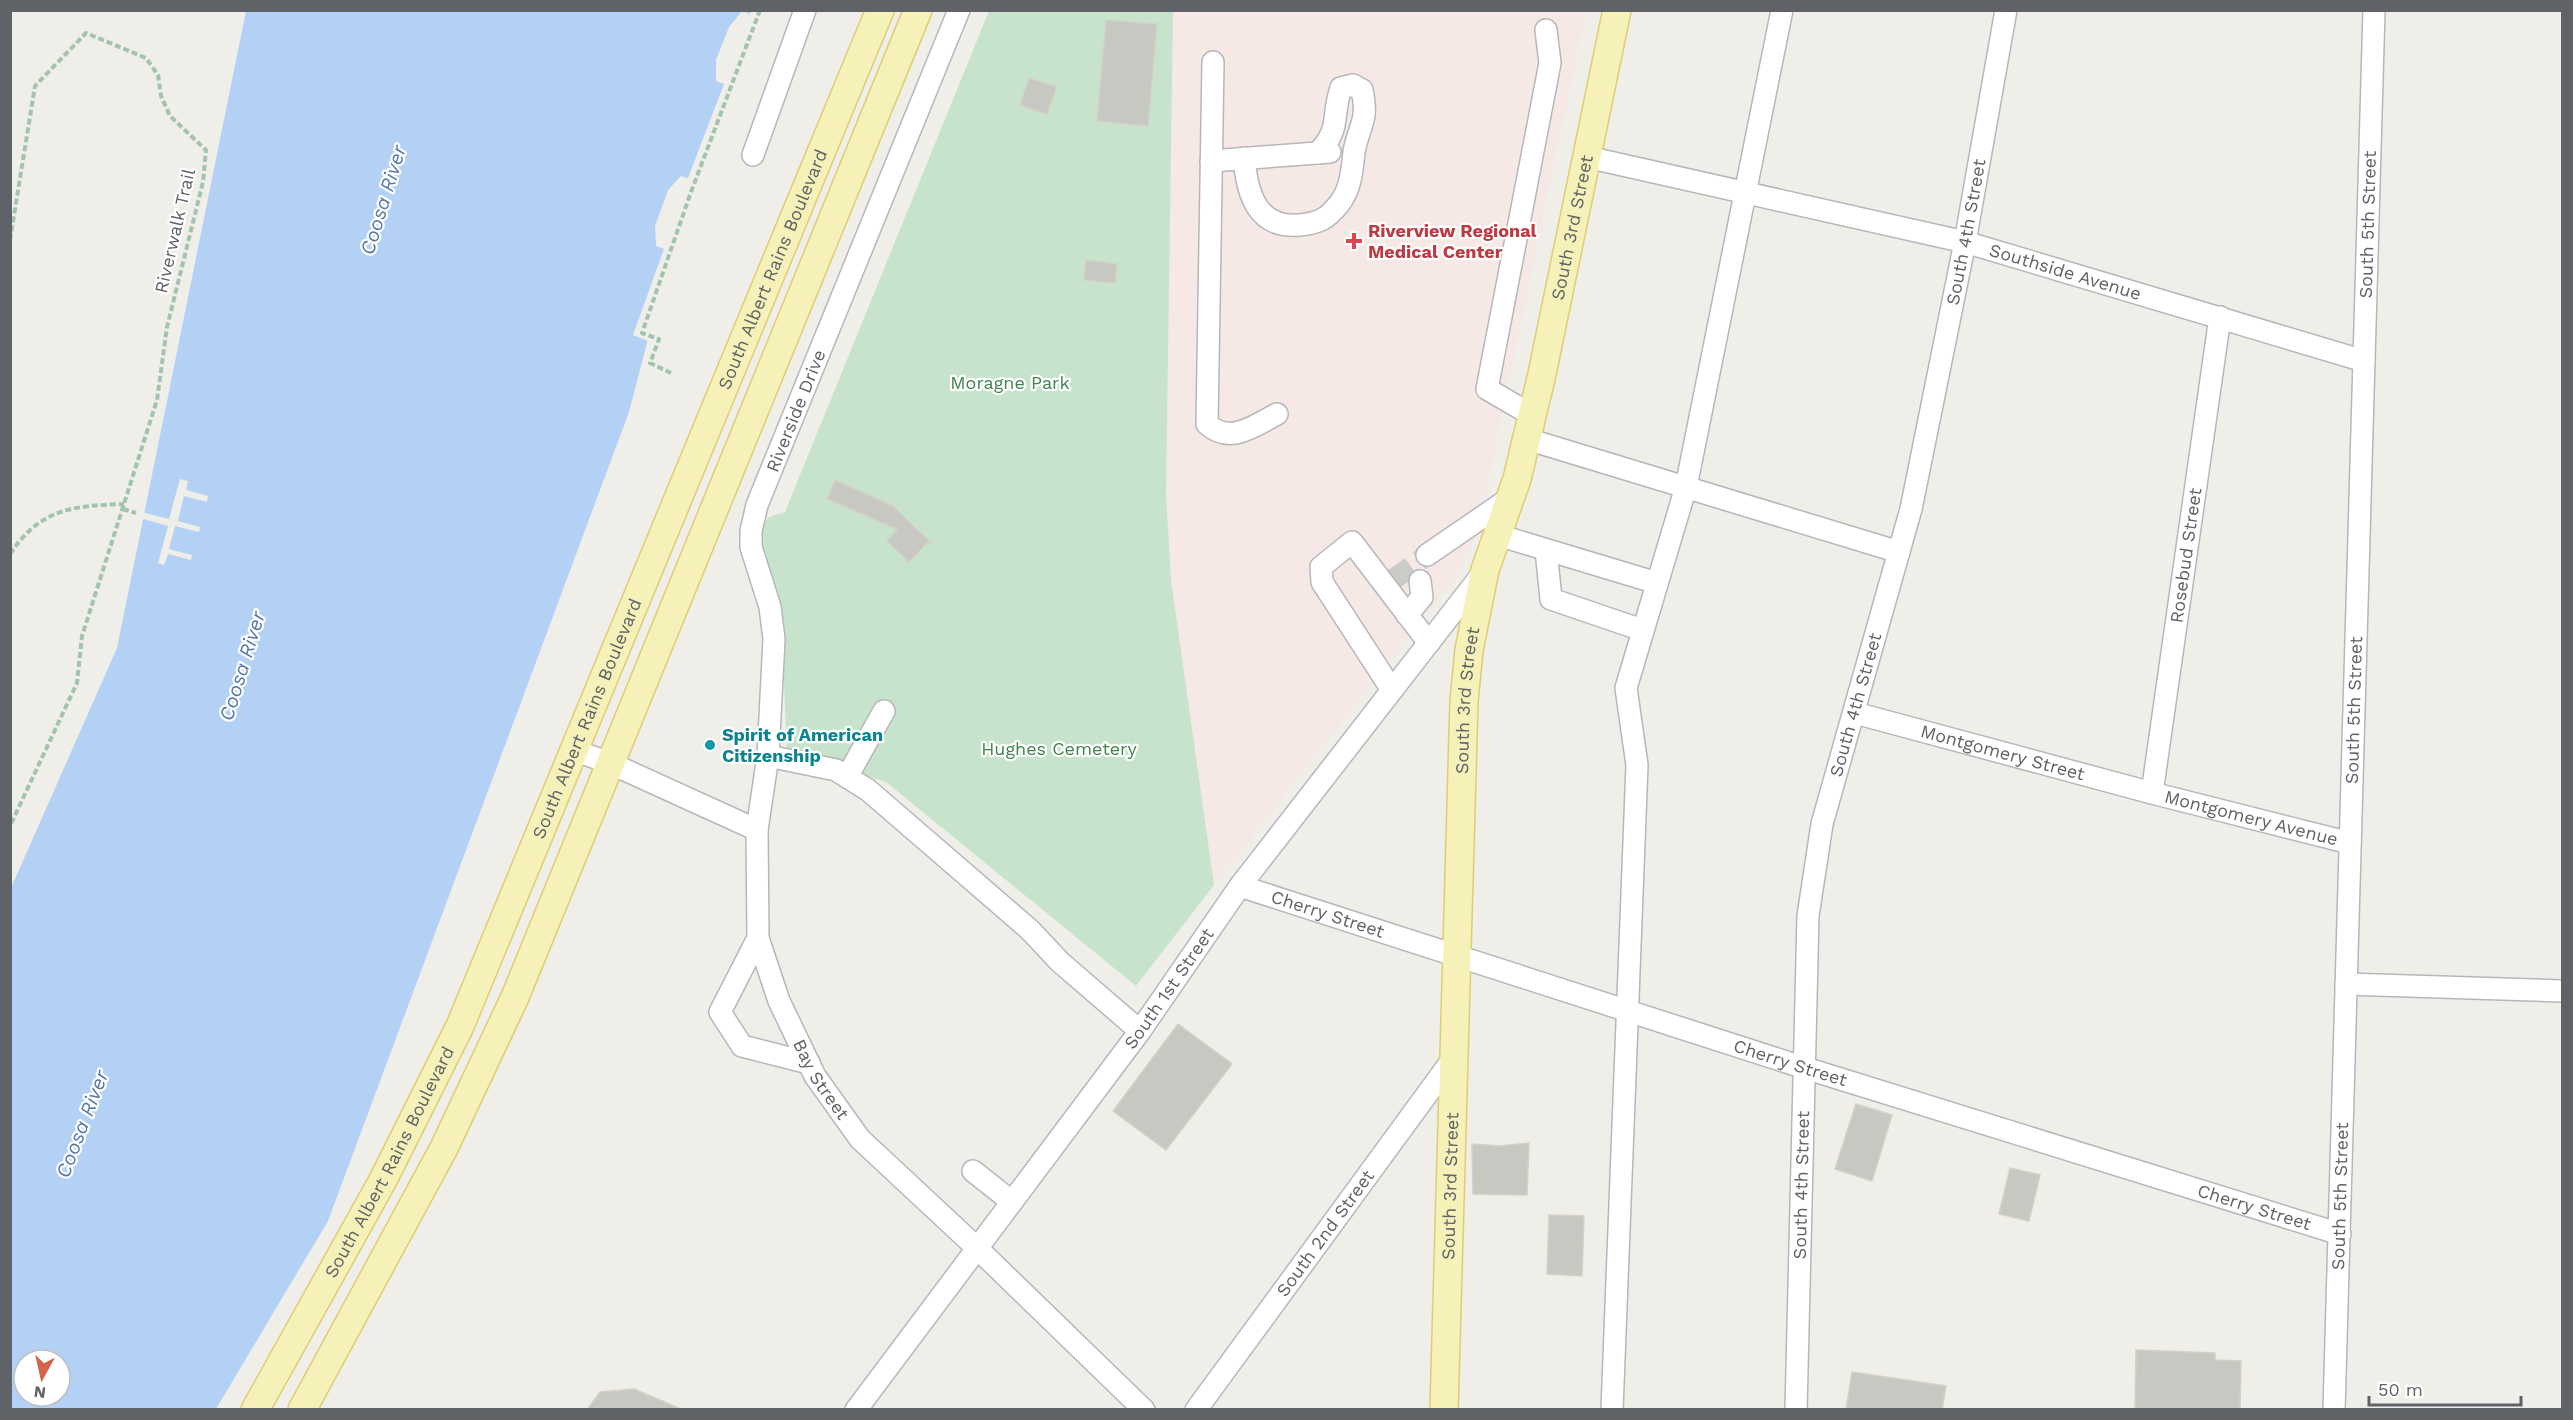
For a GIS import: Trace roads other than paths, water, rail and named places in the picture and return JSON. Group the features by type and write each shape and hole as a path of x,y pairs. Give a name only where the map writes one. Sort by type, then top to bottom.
{"main road":[{"name":"South Albert Rains Boulevard","path":"255,1410 418,1115 460,1026 880,10"},
{"name":"South Albert Rains Boulevard","path":"304,1407 466,1104 515,997 918,10"},
{"name":"South 3rd Street","path":"1444,1410 1464,700 1469,650 1485,570 1510,498 1529,427 1617,10"}],"street":[{"path":"753,155 805,10"},
{"name":"Riverside Drive","path":"757,830 768,756 774,639 770,607 751,547 751,531 757,505 959,10"},
{"path":"1612,1410 1637,765 1626,688 1686,487 1782,10"},
{"name":"South 4th Street","path":"1796,1410 1808,916 1822,824 1911,509 1965,242 2006,10"},
{"name":"South 5th Street","path":"2334,1410 2374,10"},
{"path":"1546,30 1550,63 1487,389 1529,427 1686,487 1899,552"},
{"path":"1213,62 1207,424 1215,431 1228,434 1241,432 1277,414"},
{"path":"1244,158 1246,185 1265,217 1278,224 1292,226 1319,223 1339,204 1349,186 1354,151 1366,108 1362,90 1353,85 1341,88 1336,101 1336,126 1328,142 1318,153"},
{"path":"1211,161 1354,151"},
{"name":"Southside Avenue","path":"1587,157 1965,242 2364,362"},
{"name":"Rosebud Street","path":"2152,793 2220,317"},
{"path":"1427,555 1510,498"},
{"path":"1498,535 1657,583"},
{"path":"1392,690 1322,582 1321,567 1352,542 1390,582 1407,615 1429,643"},
{"path":"1546,550 1551,599 1642,630"},
{"name":"South 1st Street","path":"855,1410 1140,1031 1240,886 1485,570"},
{"path":"1407,615 1422,597 1420,581"},
{"path":"847,777 884,711"},
{"name":"Montgomery Street","path":"1855,713 2152,793"},
{"path":"574,750 612,764 757,830"},
{"path":"768,756 836,770 868,789 1030,930 1060,962 1140,1031"},
{"name":"Montgomery Avenue","path":"2152,793 2350,843"},
{"name":"Bay Street","path":"757,830 758,938 779,1002 815,1076 860,1140 977,1248 1144,1410"},
{"name":"Cherry Street","path":"1240,886 1805,1068 2340,1234"},
{"path":"758,938 720,1012 742,1046 809,1063"},
{"path":"2346,984 2562,991"},
{"name":"South 2nd Street","path":"1196,1410 1455,1056"},
{"path":"973,1171 1012,1202"}],"water":[{"name":"Coosa River","path":"246,11 764,11 648,339 629,412 328,1221 216,1409 11,1410 11,888 117,648"}],"tunnel":[{"path":"1394,579 1427,555"}],"place":[{"name":"Riverview Regional Medical Center","path":"1354,241"},
{"name":"Spirit of American Citizenship","path":"710,745"}],"park label":[{"name":"Moragne Park","path":"1010,383"},
{"name":"Hughes Cemetery","path":"1059,749"}]}
